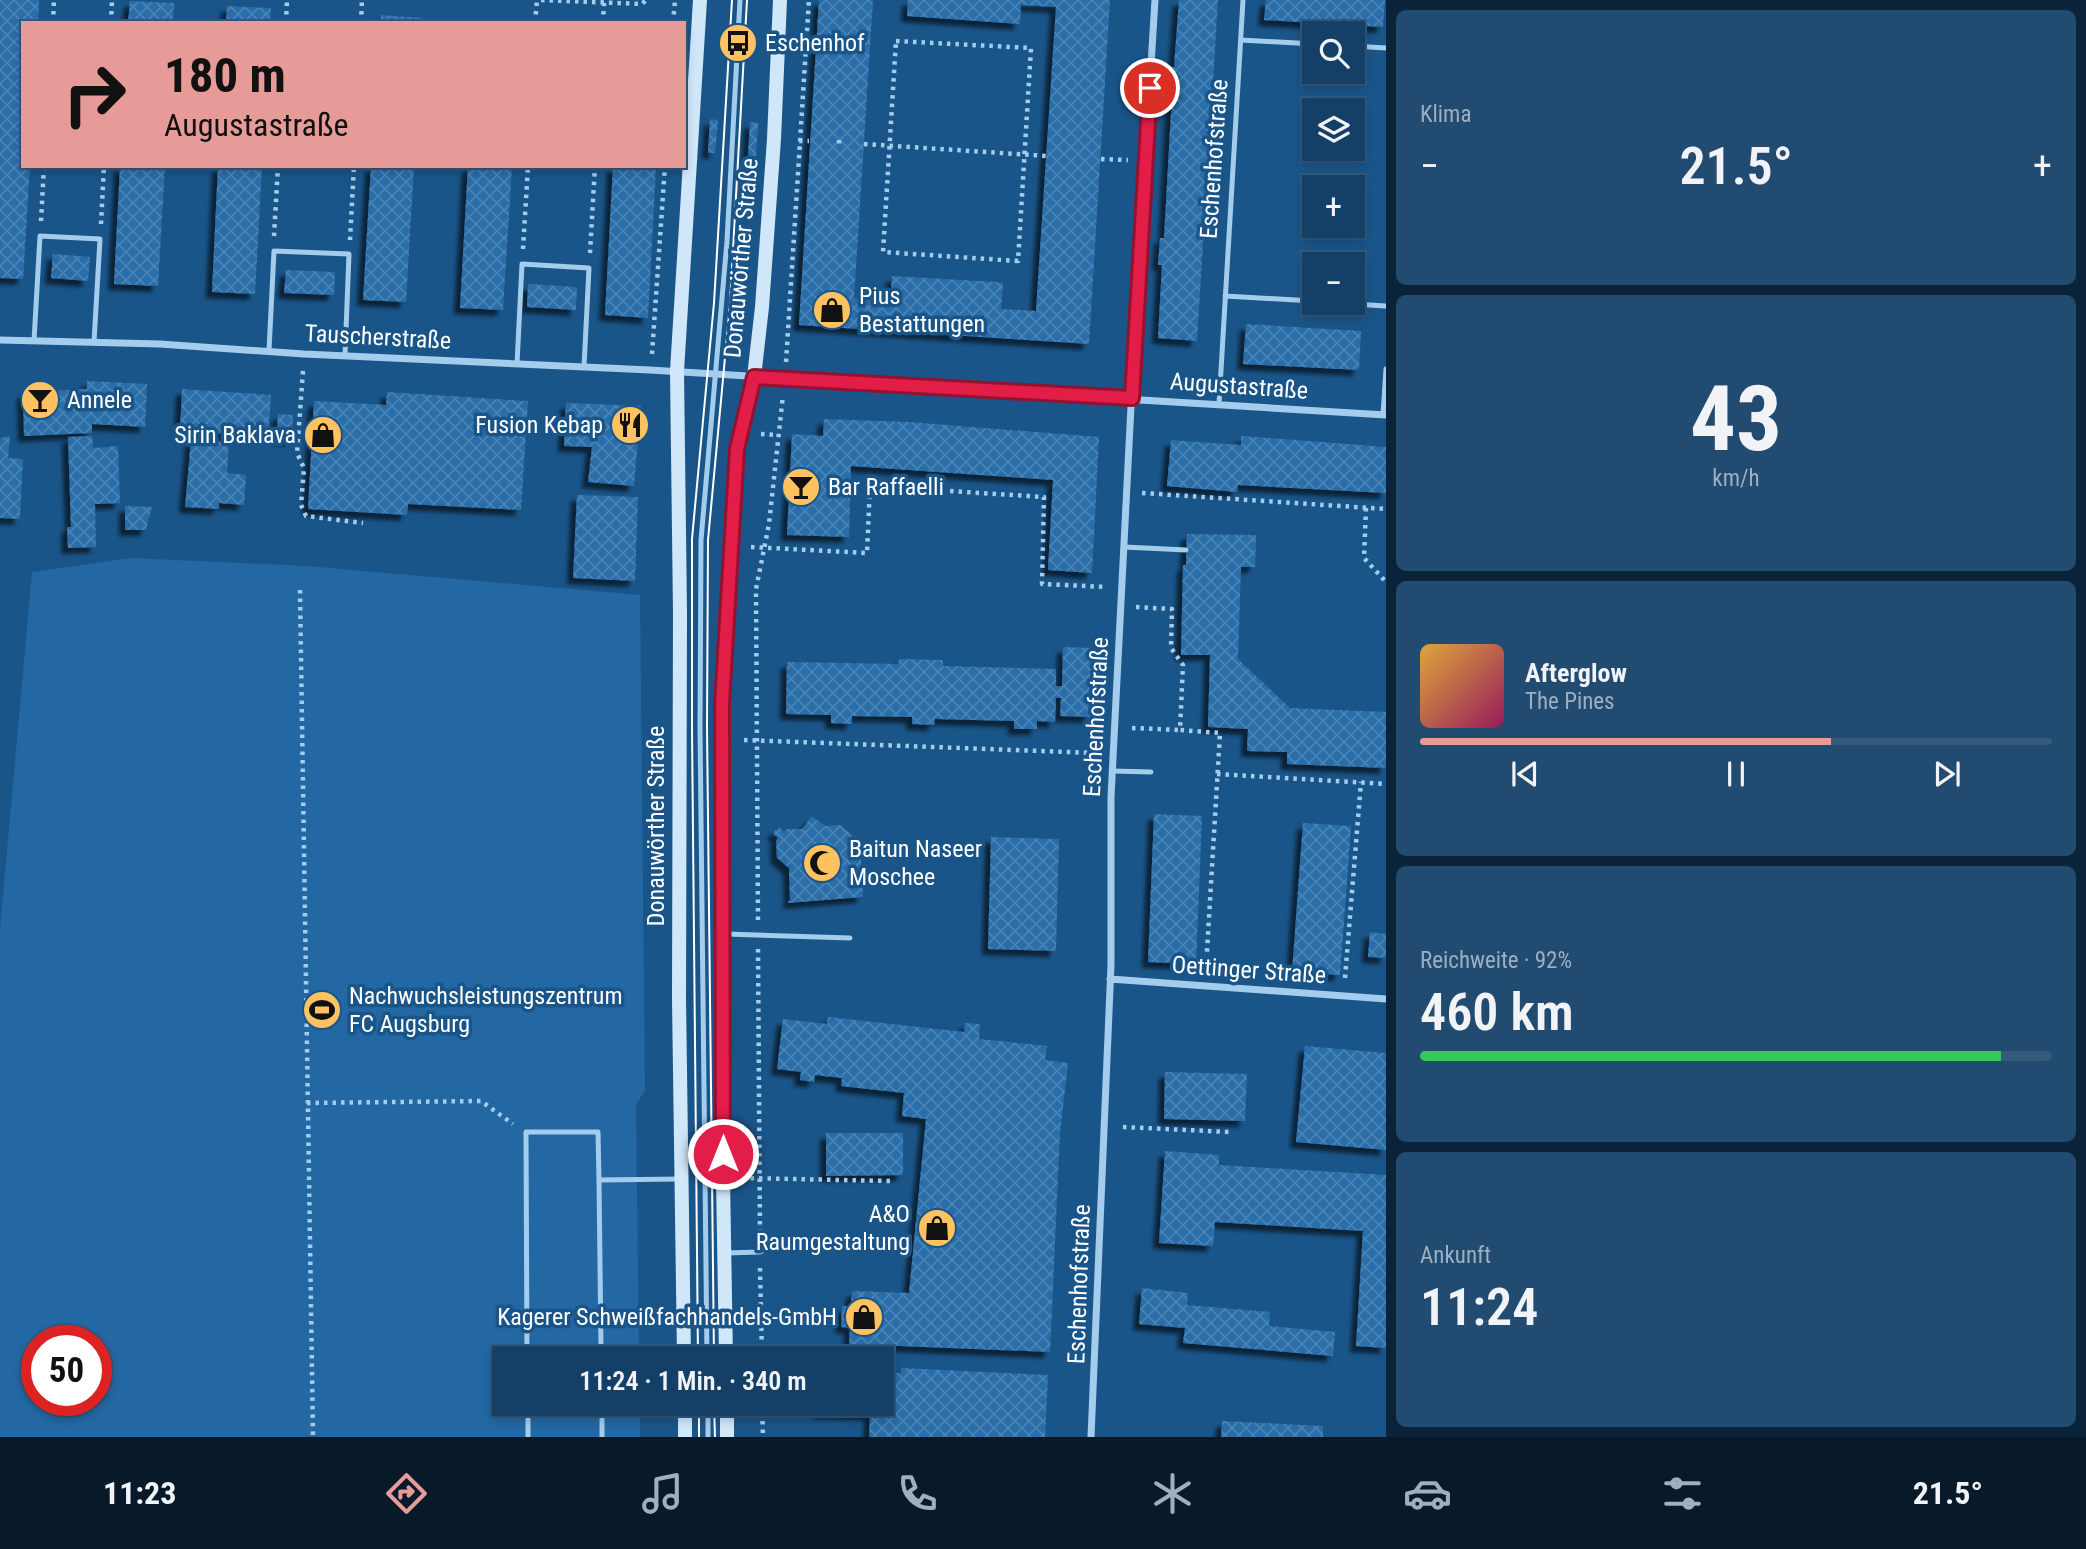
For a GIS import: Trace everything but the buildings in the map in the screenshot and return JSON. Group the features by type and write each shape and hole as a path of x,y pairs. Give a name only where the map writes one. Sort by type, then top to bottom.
{"main road":[{"name":"Donauwörther Straße","path":"684,1346 677,371 700,0"},
{"name":"Donauwörther Straße","path":"726,1346 722,738 737,449 754,377 763,293 780,0"},
{"path":"685,1416 685,1437"},
{"path":"727,1416 727,1437"}],"street":[{"name":"Eschenhofstraße","path":"1091,1437 1110,979 1113,771 1126,492 1155,0"},
{"name":"Tauscherstraße","path":"0,340 269,350 754,377"},
{"name":"Augustastraße","path":"754,377 1385,415"},
{"name":"Oettinger Straße","path":"1110,979 1386,999"}],"lane":[{"path":"707,1346 700,728 701,540 727,228 740,0"},
{"name":"Eschenhofstraße","path":"1219,404 1243,0"},
{"path":"1241,40 1302,43"},
{"path":"1365,47 1386,48"},
{"path":"34,341 40,236 100,239 94,342"},
{"path":"269,350 274,251 349,254 345,355"},
{"path":"517,364 522,264 589,268 584,367"},
{"path":"1225,296 1302,300"},
{"path":"1365,305 1386,306"},
{"path":"1385,415 1386,369"},
{"path":"1124,547 1186,550"},
{"path":"1113,771 1150,772"},
{"path":"722,934 850,938"},
{"path":"527,1346 526,1132 598,1132 601,1346"},
{"path":"599,1180 681,1179"},
{"path":"725,1253 760,1252 779,1242"},
{"path":"528,1416 528,1437"},
{"path":"602,1416 602,1437"},
{"path":"708,1416 708,1437"}],"path":[{"path":"53,21 54,0"},
{"path":"111,21 112,0"},
{"path":"286,21 287,0"},
{"path":"361,21 362,0"},
{"path":"535,21 539,0 642,4 646,0"},
{"path":"673,21 675,0"},
{"path":"762,1346 757,589 766,548 785,380 809,0"},
{"path":"603,21 604,3"},
{"path":"896,41 1031,48 1024,154 1018,261 883,252 896,41"},
{"path":"864,144 1047,156"},
{"path":"1101,159 1146,161"},
{"path":"40,236 44,168"},
{"path":"100,239 104,168"},
{"path":"274,251 278,168"},
{"path":"349,254 354,168"},
{"path":"522,264 528,168"},
{"path":"589,268 595,168"},
{"path":"650,370 665,168"},
{"path":"304,354 297,453 304,468 301,505 306,516 363,523"},
{"path":"730,546 867,552 870,486 1044,497 1042,584 1122,588"},
{"path":"1126,492 1386,509"},
{"path":"1366,508 1364,558 1386,582"},
{"path":"300,590 313,1437"},
{"path":"1121,607 1172,608 1171,648 1183,665 1180,730"},
{"path":"1115,727 1220,733 1205,986"},
{"path":"722,738 1114,754"},
{"path":"1217,774 1386,784"},
{"path":"1343,996 1361,782"},
{"path":"307,1103 481,1101 526,1132"},
{"path":"1104,1126 1229,1132"},
{"path":"723,1178 890,1181"},
{"path":"762,1416 763,1437"}],"shaded area":[{"name":"Nachwuchsleistungszentrum FC Augsburg","path":"132,558 306,566 640,595 645,1090 636,1105 639,1346 492,1346 492,1416 640,1416 640,1437 0,1437 0,929 32,572"}],"tram line":[{"path":"698,1346 692,539 714,303 732,0"},
{"path":"714,1346 707,728 708,540 730,304 747,0"},
{"path":"699,1416 699,1437"},
{"path":"714,1416 715,1437"}],"place":[{"name":"Eschenhof","path":"738,43"},
{"name":"Pius Bestattungen","path":"832,310"},
{"name":"Annele","path":"40,400"},
{"name":"Fusion Kebap","path":"630,425"},
{"name":"Sirin Baklava","path":"323,435"},
{"name":"Bar Raffaelli","path":"801,487"},
{"name":"Baitun Naseer Moschee","path":"822,863"},
{"name":"Nachwuchsleistungszentrum FC Augsburg","path":"322,1010"},
{"name":"A&O Raumgestaltung","path":"937,1228"},
{"name":"Kagerer Schweißfachhandels-GmbH","path":"864,1317"}],"route":[{"path":"723,1154 722,704 737,449 754,377 1132,398 1150,88"}]}
